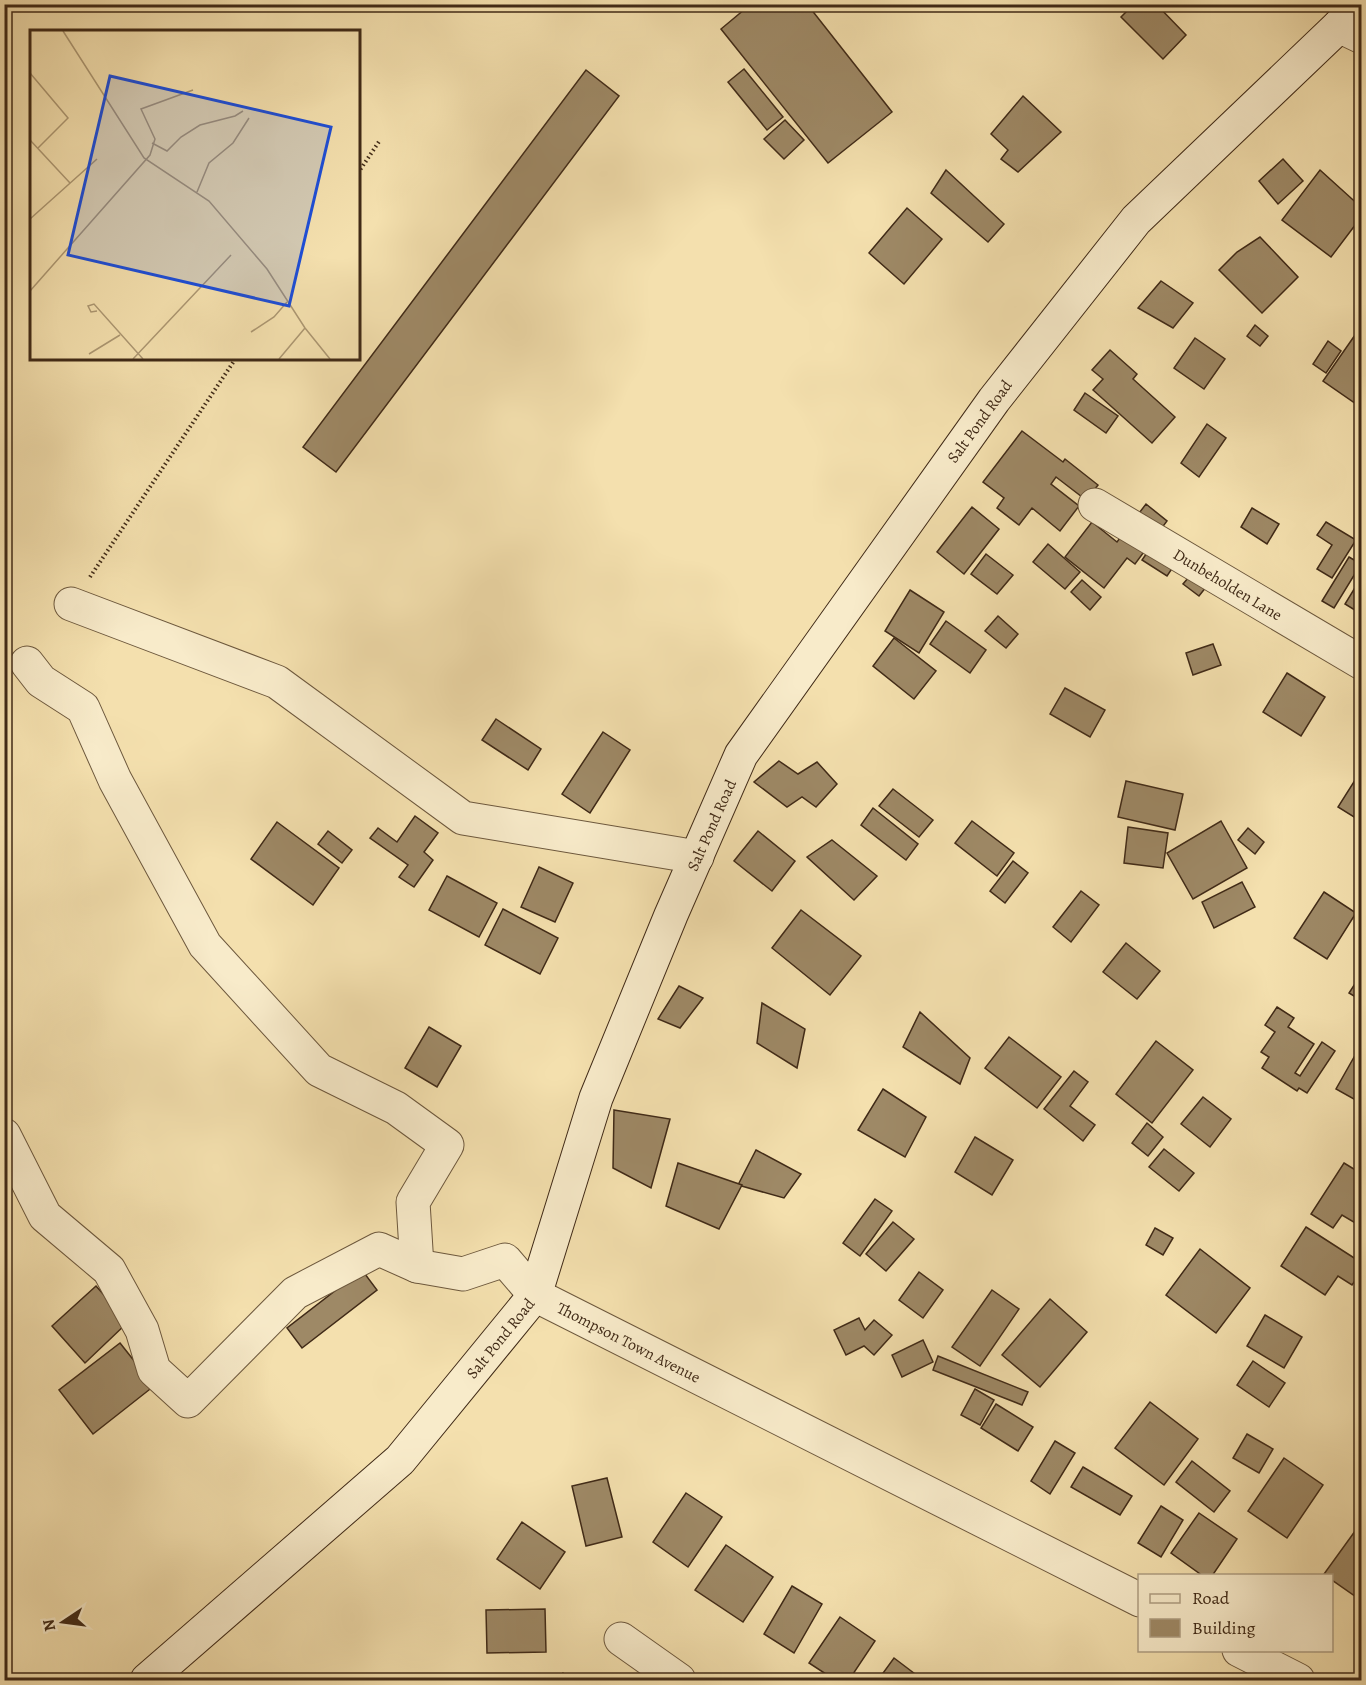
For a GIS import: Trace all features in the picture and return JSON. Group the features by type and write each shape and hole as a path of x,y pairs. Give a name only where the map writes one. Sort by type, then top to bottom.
{"street":[{"name":"Salt Pond Road","path":"147,1680 400,1460 536,1295 597,1098 741,755 994,400 1136,220 1353,22"},
{"name":"Dunbeholden Lane","path":"1095,505 1362,663"},
{"path":"71,604 277,682 463,818 697,857"},
{"path":"27,663 40,681 82,708 115,780 205,945 319,1070 396,1108 447,1145 412,1202 417,1266"},
{"name":"Thompson Town Avenue","path":"4,1135 45,1216 109,1270 142,1330 154,1370 188,1401 295,1293 379,1249 417,1266 463,1274 505,1260 536,1295 1138,1599"},
{"path":"621,1639 679,1680"},
{"path":"1243,1652 1298,1680"}],"path":[{"path":"360,170 380,140"},
{"path":"71,604 235,360"}],"building":[{"path":"751,4 807,4 892,112 828,163 721,29"},
{"path":"1134,4 1156,4 1186,35 1163,59 1121,17"},
{"path":"744,69 783,117 767,130 728,82"},
{"path":"586,70 619,96 336,472 303,447"},
{"path":"1023,96 1061,132 1018,172 1001,159 1008,150 991,134"},
{"path":"785,120 804,140 784,159 764,139"},
{"path":"1283,159 1303,181 1278,204 1259,181"},
{"path":"946,170 1004,224 988,242 931,193"},
{"path":"1320,170 1362,208 1362,216 1331,257 1282,220"},
{"path":"907,208 942,239 904,284 869,253"},
{"path":"1260,237 1298,277 1262,313 1219,270 1237,252"},
{"path":"1161,281 1193,303 1173,328 1138,308"},
{"path":"1255,325 1268,336 1260,346 1247,336"},
{"path":"1362,325 1362,408 1323,381"},
{"path":"1195,338 1225,359 1204,389 1174,368"},
{"path":"1328,341 1341,351 1326,373 1313,364"},
{"path":"1110,350 1137,374 1133,379 1175,417 1152,443 1093,390 1103,379 1092,370"},
{"path":"1085,393 1118,416 1106,433 1074,410"},
{"path":"1207,424 1226,438 1199,477 1181,463"},
{"path":"1022,431 1063,462 1065,459 1098,485 1086,500 1056,477 1051,484 1079,506 1060,531 1032,508 1019,525 997,508 1004,498 983,482"},
{"path":"1146,504 1167,521 1135,564 1127,558 1104,588 1065,557 1092,522 1117,542"},
{"path":"972,507 999,529 964,574 937,552"},
{"path":"1252,508 1279,524 1267,544 1241,527"},
{"path":"1326,522 1356,540 1332,578 1317,569 1332,545 1317,535"},
{"path":"1164,528 1188,545 1167,576 1142,560"},
{"path":"1048,544 1080,572 1065,589 1033,562"},
{"path":"986,554 1013,575 997,594 971,574"},
{"path":"1349,557 1361,564 1334,608 1322,601"},
{"path":"1195,570 1210,582 1199,596 1183,584"},
{"path":"1082,580 1101,597 1090,610 1071,592"},
{"path":"1356,586 1362,589 1362,607 1358,612 1345,604"},
{"path":"910,590 944,612 919,653 885,631"},
{"path":"998,616 1018,634 1006,648 985,631"},
{"path":"946,621 986,650 970,673 930,644"},
{"path":"894,638 936,671 914,699 873,666"},
{"path":"1213,644 1221,665 1193,675 1186,653"},
{"path":"1287,673 1325,697 1301,736 1263,712"},
{"path":"1065,688 1105,710 1090,737 1050,714"},
{"path":"496,719 541,749 528,770 482,740"},
{"path":"603,732 630,750 590,813 562,794"},
{"path":"779,761 798,774 817,762 837,784 816,807 802,797 787,807 754,782"},
{"path":"1362,769 1362,822 1338,807"},
{"path":"1126,781 1183,794 1175,830 1118,817"},
{"path":"893,789 933,820 919,837 879,806"},
{"path":"873,808 918,844 906,860 861,825"},
{"path":"415,816 438,833 424,852 433,860 414,887 399,877 408,865 370,838 378,828 397,842"},
{"path":"972,821 1014,853 997,876 955,843"},
{"path":"1221,821 1247,868 1193,899 1167,853"},
{"path":"277,822 339,868 313,905 251,859"},
{"path":"1128,827 1168,833 1163,868 1124,863"},
{"path":"1248,828 1264,842 1255,854 1238,840"},
{"path":"328,831 352,850 342,863 318,844"},
{"path":"758,831 795,861 772,891 734,861"},
{"path":"832,840 877,876 854,900 807,857"},
{"path":"1013,861 1028,873 1005,903 990,891"},
{"path":"539,867 573,883 555,922 521,907"},
{"path":"447,876 497,903 479,937 429,910"},
{"path":"1242,882 1255,907 1214,928 1202,902"},
{"path":"1081,891 1099,905 1071,942 1053,927"},
{"path":"1324,892 1356,913 1327,959 1294,938"},
{"path":"503,909 558,938 540,974 485,945"},
{"path":"801,910 861,956 830,995 772,948"},
{"path":"1126,943 1160,971 1137,999 1103,972"},
{"path":"1362,973 1362,1001 1349,993"},
{"path":"679,986 703,998 680,1028 658,1019"},
{"path":"762,1003 805,1029 797,1068 757,1043"},
{"path":"1277,1007 1294,1018 1288,1027 1314,1044 1295,1073 1300,1076 1322,1042 1335,1051 1307,1093 1299,1088 1297,1091 1262,1068 1269,1057 1261,1052 1275,1032 1265,1025"},
{"path":"920,1012 970,1058 960,1084 903,1047"},
{"path":"429,1027 461,1046 437,1087 405,1068"},
{"path":"1009,1037 1061,1077 1037,1108 985,1068"},
{"path":"1156,1041 1193,1070 1152,1123 1116,1094"},
{"path":"1362,1043 1362,1103 1361,1103 1336,1089"},
{"path":"1074,1071 1088,1082 1070,1106 1095,1125 1083,1141 1044,1109"},
{"path":"883,1089 926,1117 905,1157 858,1130"},
{"path":"1203,1097 1231,1119 1210,1147 1181,1124"},
{"path":"614,1110 670,1119 651,1188 613,1168"},
{"path":"1147,1123 1163,1137 1148,1156 1132,1143"},
{"path":"975,1137 1013,1160 992,1195 955,1172"},
{"path":"1164,1149 1194,1173 1179,1191 1149,1167"},
{"path":"756,1150 801,1174 784,1198 738,1185"},
{"path":"678,1163 742,1185 719,1229 666,1206"},
{"path":"1344,1163 1362,1174 1362,1227 1342,1215 1333,1228 1311,1214"},
{"path":"875,1199 892,1211 860,1256 843,1243"},
{"path":"893,1222 914,1239 886,1271 866,1254"},
{"path":"1306,1227 1362,1263 1362,1271 1352,1285 1338,1276 1325,1295 1281,1266"},
{"path":"1155,1228 1173,1238 1163,1255 1146,1245"},
{"path":"1200,1249 1250,1288 1216,1333 1166,1295"},
{"path":"362,1270 377,1290 302,1348 287,1328"},
{"path":"919,1272 943,1290 923,1318 899,1300"},
{"path":"96,1286 128,1322 85,1363 52,1326"},
{"path":"992,1290 1019,1309 980,1366 952,1347"},
{"path":"1050,1299 1087,1332 1040,1387 1002,1355"},
{"path":"1265,1315 1302,1337 1284,1368 1247,1346"},
{"path":"859,1318 865,1330 874,1320 892,1335 874,1355 864,1346 846,1355 834,1330"},
{"path":"923,1340 933,1362 902,1377 892,1355"},
{"path":"120,1343 154,1386 93,1434 59,1390"},
{"path":"938,1356 1028,1392 1022,1405 933,1370"},
{"path":"1253,1361 1285,1383 1269,1407 1237,1385"},
{"path":"975,1389 994,1400 980,1425 961,1415"},
{"path":"1150,1402 1198,1439 1164,1485 1115,1448"},
{"path":"996,1404 1033,1427 1018,1451 981,1428"},
{"path":"1247,1434 1273,1449 1259,1473 1233,1458"},
{"path":"1055,1441 1075,1453 1050,1494 1031,1481"},
{"path":"1284,1458 1323,1485 1287,1538 1248,1511"},
{"path":"1192,1461 1230,1491 1214,1512 1176,1482"},
{"path":"1083,1467 1132,1496 1120,1515 1071,1487"},
{"path":"607,1478 622,1537 586,1546 572,1486"},
{"path":"686,1493 722,1517 688,1567 653,1542"},
{"path":"1161,1506 1183,1520 1161,1557 1138,1543"},
{"path":"1199,1513 1237,1539 1213,1574 1200,1574 1171,1553"},
{"path":"522,1522 565,1552 540,1589 497,1559"},
{"path":"1358,1527 1362,1529 1362,1601 1333,1581 1333,1574 1324,1574"},
{"path":"726,1545 773,1577 743,1622 695,1590"},
{"path":"792,1586 822,1604 794,1653 764,1634"},
{"path":"545,1609 546,1652 487,1653 486,1610"},
{"path":"840,1617 875,1641 849,1680 835,1680 809,1663"},
{"path":"894,1658 923,1680 878,1680"},
{"path":"563,1673 573,1680 557,1680"}]}
